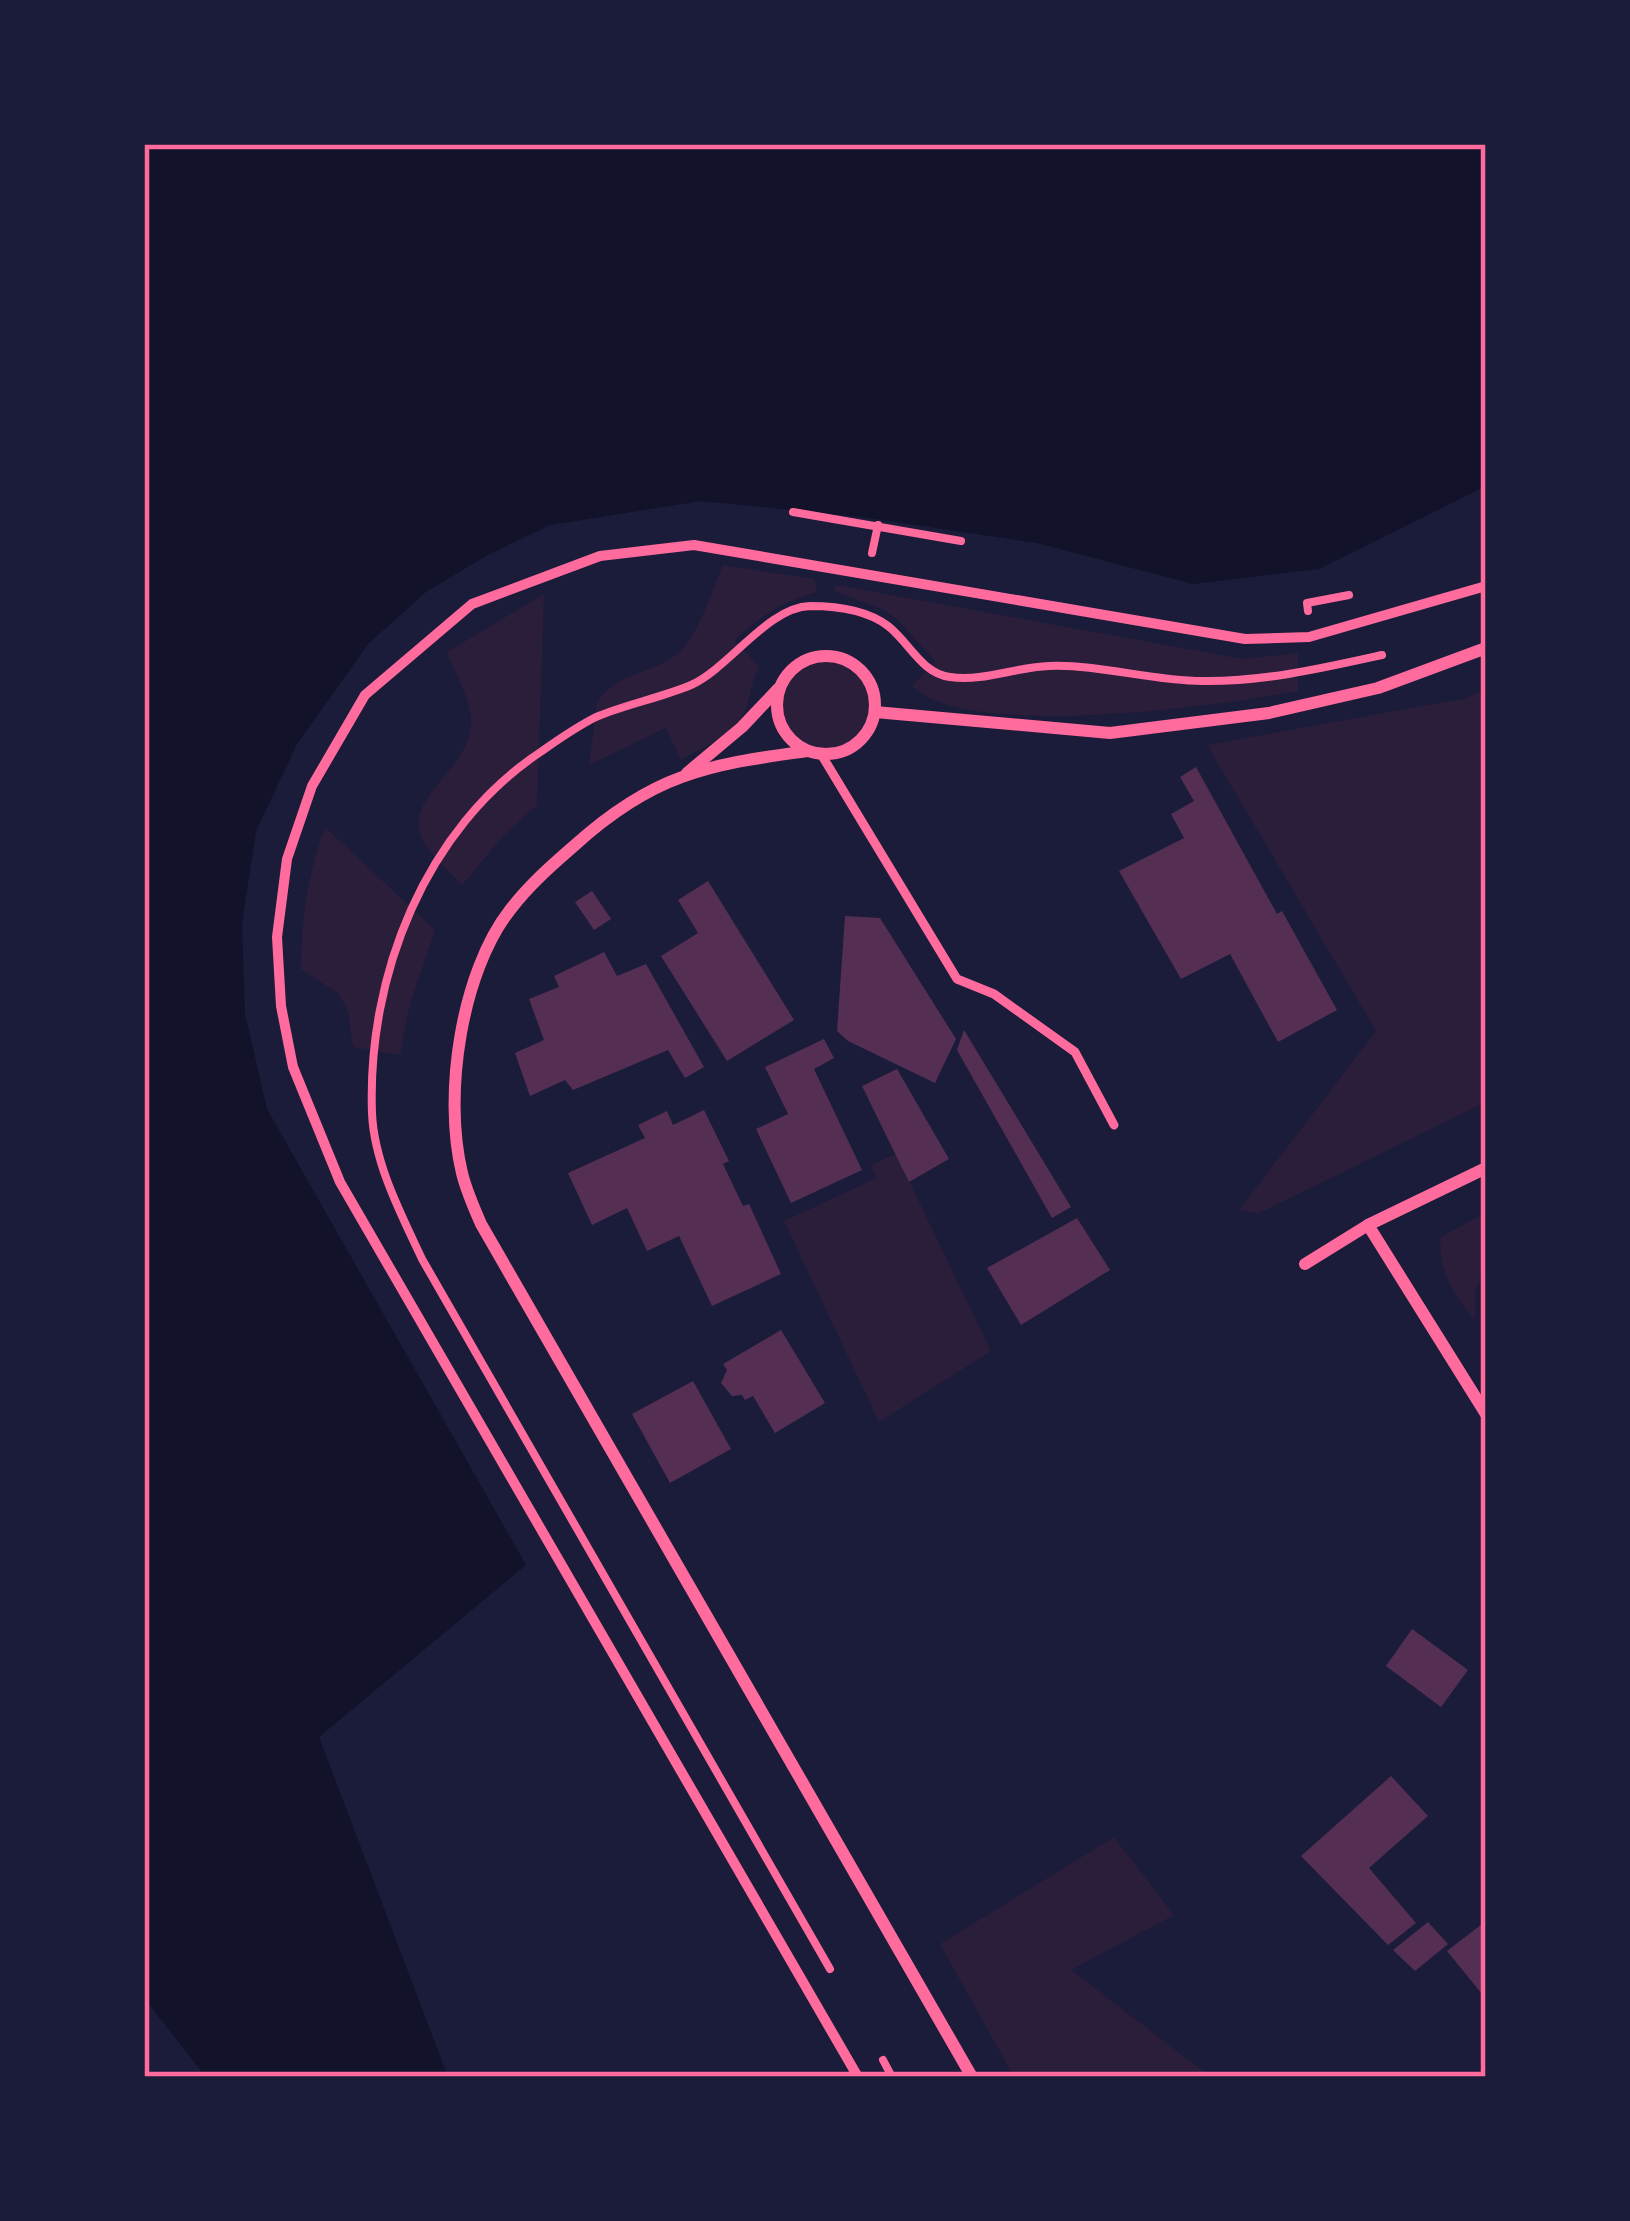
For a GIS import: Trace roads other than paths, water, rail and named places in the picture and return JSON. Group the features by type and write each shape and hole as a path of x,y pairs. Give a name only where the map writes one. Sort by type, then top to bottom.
{"street":[{"path":"858,2077 340,1182 293,1067 281,1006 278,938 287,859 312,786 365,695 472,604 600,556 694,545 1245,639 1309,637 1486,586"},
{"path":"875,712 1110,733 1269,713 1378,688 1486,647"},
{"path":"683,776 742,727 798,662 830,655 845,659 869,681 875,712 862,739 850,748 751,759 683,776 643,795 594,828 542,873 508,912 482,956 466,1009 455,1126 462,1174 481,1224 972,2077"},
{"path":"778,688 778,720 785,734 814,753"},
{"path":"1305,1264 1368,1226 1486,1168"},
{"path":"1368,1226 1486,1414"}],"lane":[{"path":"814,753 956,979 994,994 1075,1052 1114,1125"}]}
